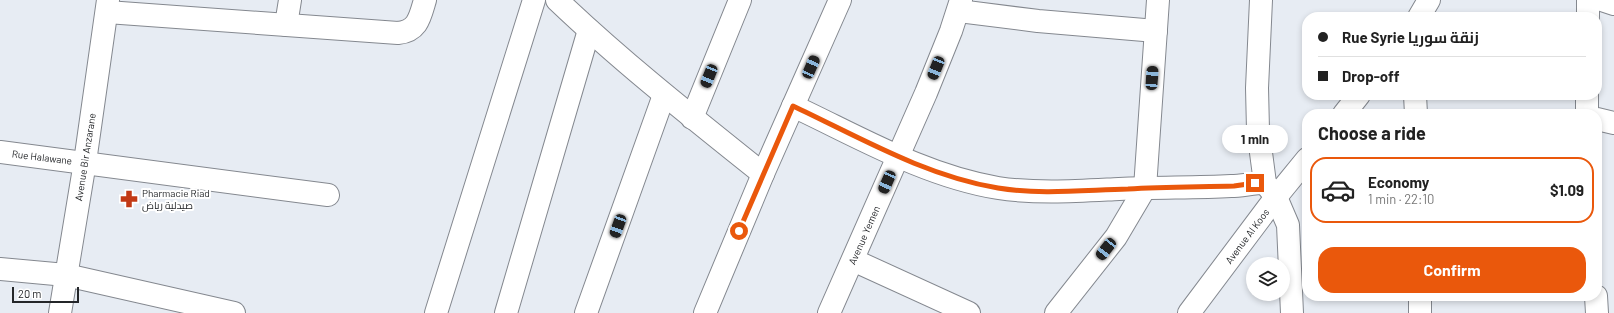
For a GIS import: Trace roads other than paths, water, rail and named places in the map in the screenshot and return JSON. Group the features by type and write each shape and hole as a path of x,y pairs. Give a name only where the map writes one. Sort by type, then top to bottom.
{"street":[{"path":"286,25 290,0"},
{"path":"108,6 286,25 398,33 407,32 419,18 425,0"},
{"path":"436,313 534,0"},
{"path":"557,0 589,30 692,118 763,174"},
{"path":"692,118 740,0"},
{"path":"705,313 763,174 840,0"},
{"path":"1056,313 1116,237 1145,188 1158,0"},
{"path":"1261,0 1258,130 1270,190 1288,225 1292,313"},
{"path":"1422,12 1429,0"},
{"path":"1588,0 1588,12"},
{"path":"1602,0 1614,4"},
{"path":"960,5 1038,21 1156,31"},
{"name":"Avenue Yemen","path":"829,313 926,93 960,5"},
{"name":"Avenue Bir Anzarane","path":"60,313 85,162 108,6"},
{"path":"506,313 589,30"},
{"path":"586,313 664,94"},
{"path":"1348,109 1356,100"},
{"path":"793,106 898,156 961,180 999,188 1060,191 1234,186 1270,190"},
{"path":"1602,121 1614,123"},
{"name":"Rue Halawane","path":"0,152 328,194"},
{"name":"Avenue Al Koos","path":"1189,313 1270,190 1302,163"},
{"path":"853,260 969,313"},
{"path":"0,270 66,275 234,313"},
{"path":"1420,301 1420,313"},
{"path":"1596,301 1597,313"}],"place":[{"name":"Pharmacie Riad صيدلية رياض","path":"129,199"}]}
